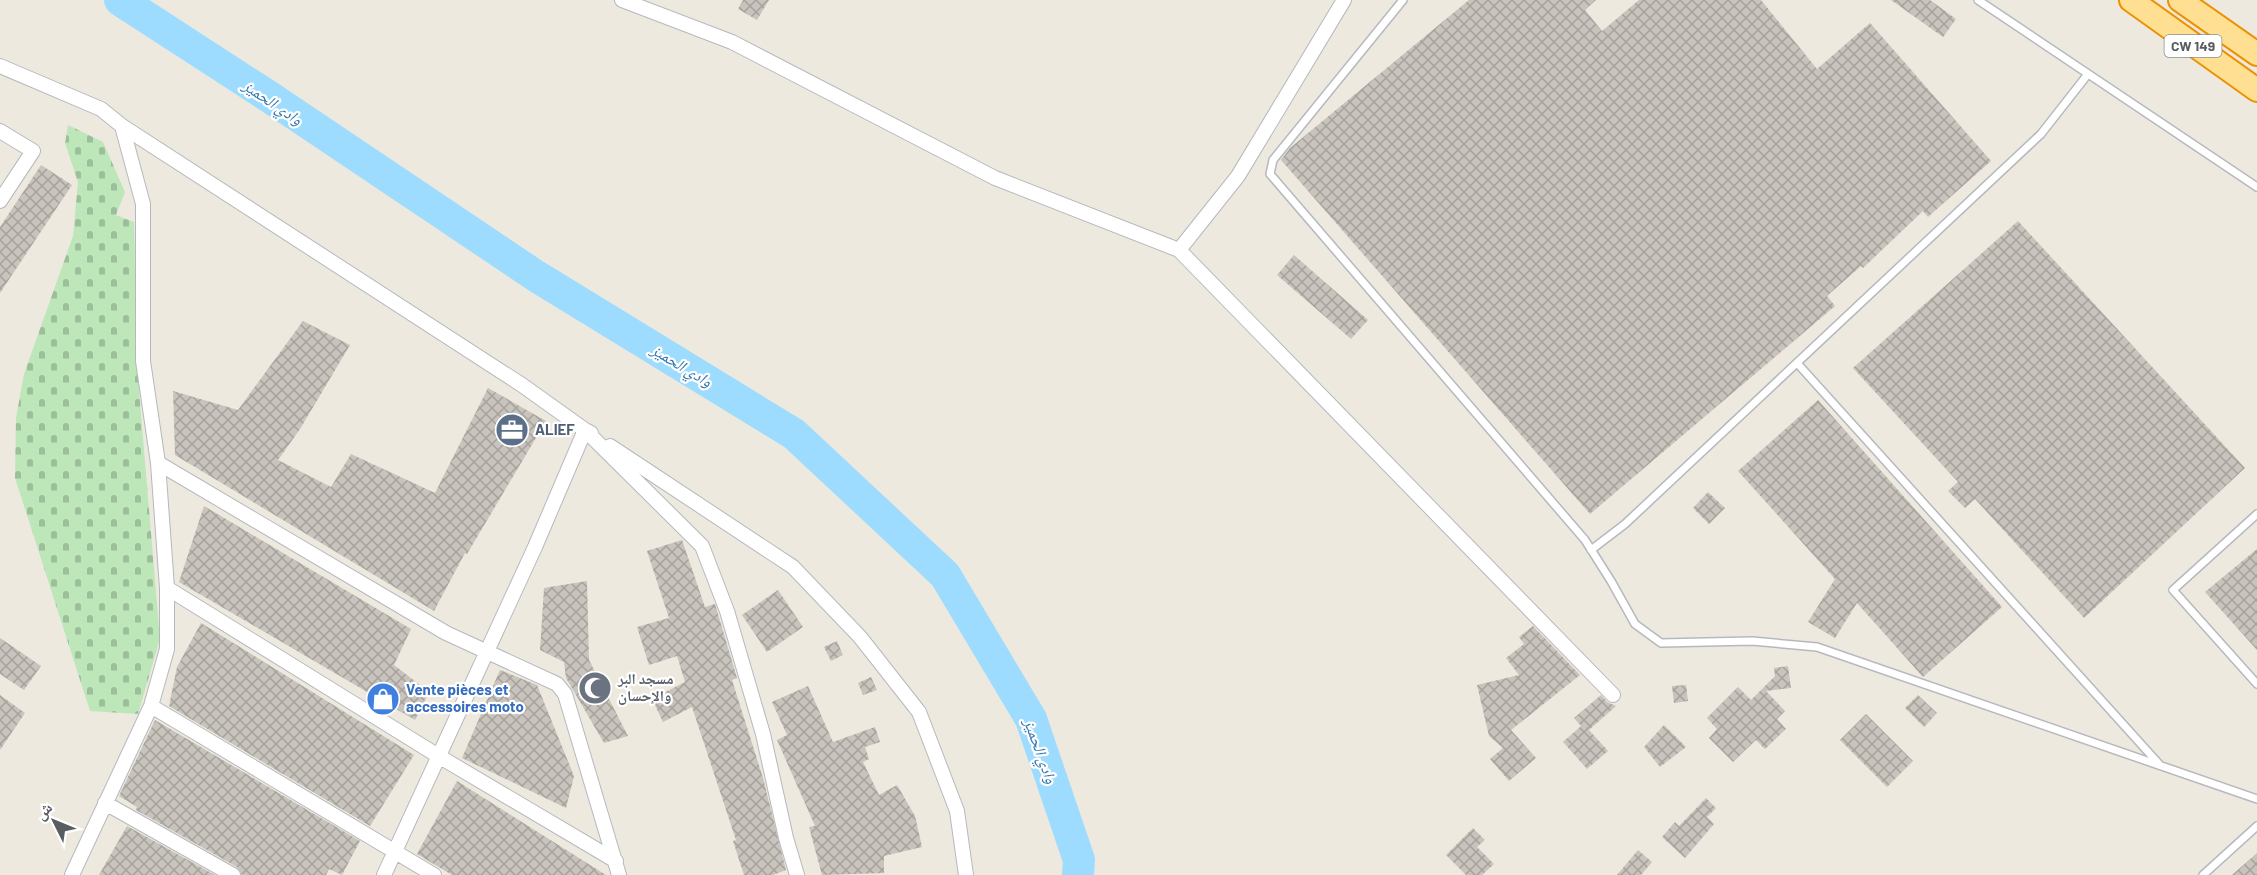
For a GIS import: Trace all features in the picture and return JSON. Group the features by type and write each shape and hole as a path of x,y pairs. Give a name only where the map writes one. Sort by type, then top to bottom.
{"highway":[{"name":"CW 149","path":"2131,0 2257,90"},
{"name":"CW 149","path":"2180,0 2257,54"}],"street":[{"path":"621,0 732,42 995,178 1179,250 1613,695"},
{"path":"1179,250 1238,176 1344,0"},
{"path":"0,66 101,110 793,567 860,637 920,712 957,811 966,875"},
{"path":"72,875 151,706 166,648 167,588 158,463 143,361 144,204 122,126"},
{"path":"0,131 33,151 0,201"},
{"path":"384,875 440,758 585,430"},
{"path":"585,430 702,546 727,611 756,711 797,875"},
{"path":"158,463 446,633 557,684 565,694 617,868"},
{"path":"167,588 617,868"},
{"path":"151,706 434,875"},
{"path":"105,802 233,875"}],"lane":[{"path":"1403,0 1273,160 1270,174 1591,550 1635,624 1661,643 1752,641 1816,647 2257,799"},
{"path":"1978,0 2257,187"},
{"path":"1591,550 1625,524 2041,134 2088,74"},
{"path":"1797,363 2161,765"},
{"path":"2257,514 2173,590 2257,684"},
{"path":"2203,875 2257,826"}],"green space":[{"path":"68,125 103,142 125,192 116,215 134,222 137,367 160,639 138,714 90,711 15,478 16,418 24,374 73,236 78,182 65,143"}],"building":[{"path":"743,0 769,0 757,20 738,9"},
{"path":"1469,0 1596,0 1585,10 1602,31 1639,0 1761,0 1817,69 1870,23 1991,161 1928,217 1923,211 1863,268 1861,266 1827,296 1835,306 1590,514 1281,160 1290,148"},
{"path":"1891,0 1930,0 1956,19 1943,37"},
{"path":"41,165 72,185 0,293 0,227"},
{"path":"2018,221 2245,468 2084,618 1975,499 1965,508 1948,491 1958,482 1853,368"},
{"path":"1294,255 1368,320 1351,339 1277,275"},
{"path":"303,321 350,345 300,429 278,460 331,487 351,454 435,493 488,388 546,421 467,554 465,553 434,611 175,455 173,391 238,410"},
{"path":"1818,400 2002,607 1923,677 1857,603 1835,638 1808,622 1835,579 1738,471"},
{"path":"1708,492 1725,508 1709,524 1693,508"},
{"path":"204,506 411,629 394,665 429,692 415,720 179,582"},
{"path":"682,540 705,607 715,604 737,678 732,680 763,778 786,870 773,875 744,875 733,841 736,840 692,707 663,722 652,699 685,682 677,656 649,665 637,627 669,618 647,551"},
{"path":"2257,549 2257,650 2205,592"},
{"path":"587,581 589,660 628,736 604,743 566,678 564,662 540,650 544,588"},
{"path":"778,590 803,627 767,652 742,615"},
{"path":"201,623 414,755 370,826 169,706 177,667"},
{"path":"1533,626 1580,675 1511,730 1536,758 1509,781 1490,759 1503,748 1489,736 1477,685 1519,675 1506,658 1524,644 1519,637"},
{"path":"0,638 41,666 24,690 0,674"},
{"path":"837,641 843,655 831,661 824,647"},
{"path":"1788,666 1791,688 1766,691 1785,711 1777,719 1786,729 1765,749 1756,740 1733,762 1709,738 1717,729 1707,718 1738,687 1751,700 1775,676 1774,668"},
{"path":"500,670 537,685 574,776 566,808 462,758"},
{"path":"871,677 877,690 863,695 858,683"},
{"path":"1686,685 1688,701 1674,703 1672,686"},
{"path":"808,686 833,742 875,727 880,742 865,747 869,759 863,762 879,795 897,785 915,816 922,847 884,856 884,873 822,875 809,827 815,826 777,740 787,735 772,702"},
{"path":"0,695 25,713 0,750"},
{"path":"1601,695 1607,702 1616,706 1589,730 1608,751 1587,769 1563,742 1581,726 1574,718"},
{"path":"1918,695 1937,713 1924,727 1905,708"},
{"path":"1866,714 1913,761 1887,787 1840,740"},
{"path":"155,720 360,841 342,875 329,869 326,875 242,875 237,867 136,810 137,807 119,796"},
{"path":"1664,725 1686,747 1660,767 1644,747"},
{"path":"457,781 606,875 452,875 417,854"},
{"path":"1706,798 1716,808 1707,817 1714,824 1685,858 1662,837 1675,822 1679,826"},
{"path":"127,826 215,875 99,875"},
{"path":"1473,828 1485,840 1477,847 1494,864 1482,875 1466,875 1446,855"},
{"path":"1638,850 1652,862 1641,875 1617,875"},
{"path":"2257,853 2257,875 2232,875"}],"waterway":[{"name":"وادي الحميز","path":"120,0 268,96 536,276 794,434 945,575 1031,719 1079,860 1078,875"}],"place":[{"name":"ALIEF","path":"512,430"},
{"name":"مسجد البر والإحسان","path":"595,688"},
{"name":"Vente pièces et accessoires moto","path":"383,699"}]}
